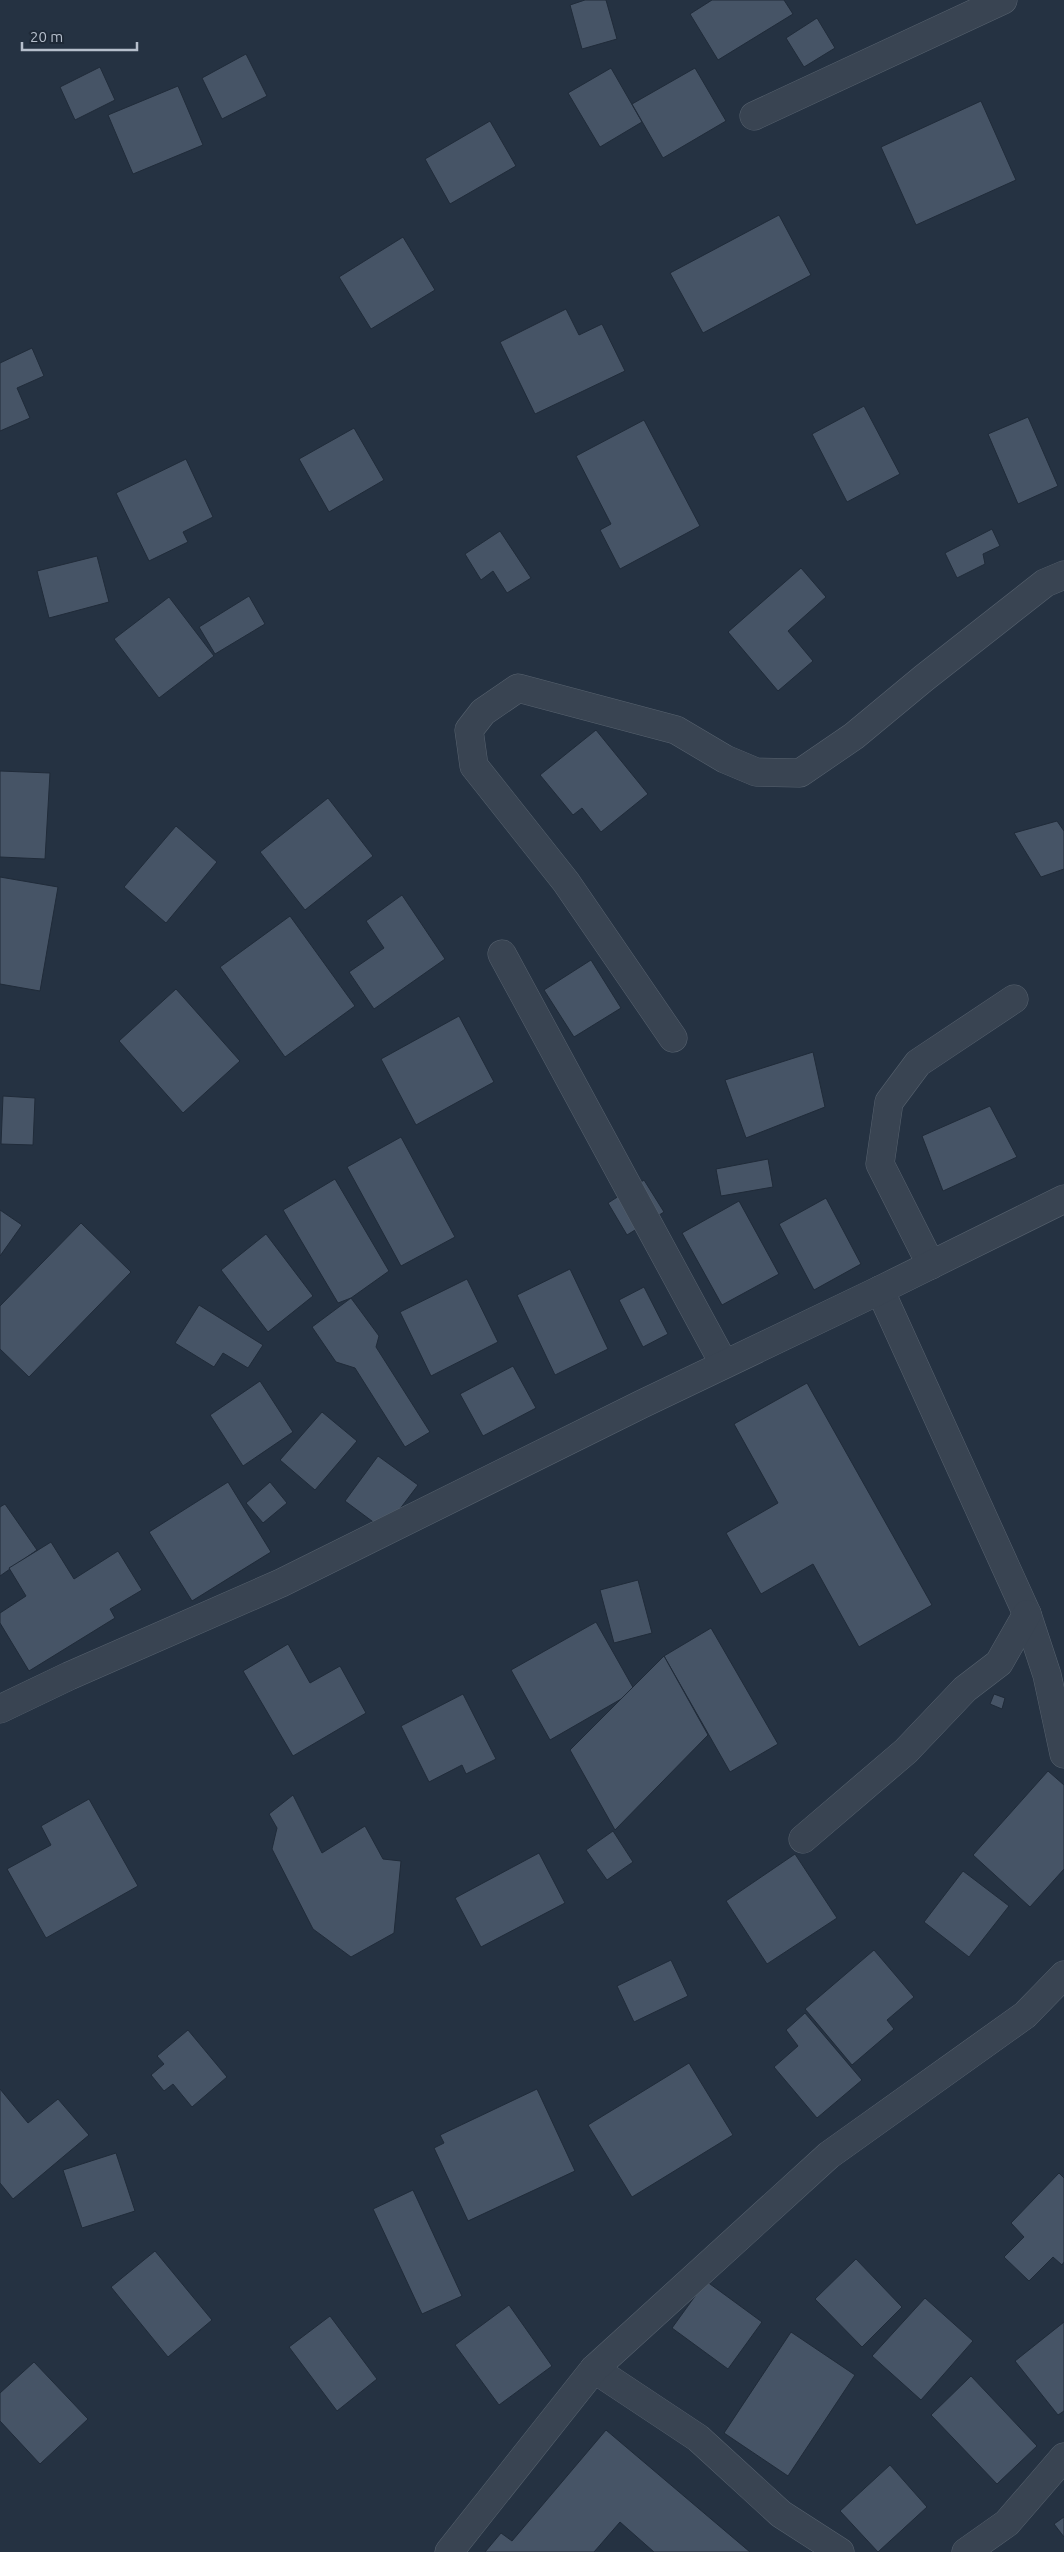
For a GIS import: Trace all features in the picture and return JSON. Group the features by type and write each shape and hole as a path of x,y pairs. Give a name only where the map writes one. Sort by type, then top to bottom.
{"street":[{"path":"754,116 1003,0"},
{"path":"674,1038 566,882 474,766 469,730 483,712 518,688 676,730 724,758 756,772 800,773 854,736 924,678 1045,584 1064,575"},
{"path":"502,954 724,1364"},
{"path":"931,1265 880,1164 888,1102 918,1063 1014,999"},
{"path":"0,1709 68,1676 281,1583 724,1364 880,1290 1064,1199"},
{"path":"880,1290 1027,1614 1047,1675 1064,1754"},
{"path":"803,1839 906,1751 965,1689 999,1663 1027,1614"},
{"path":"449,2552 594,2369 829,2156 1025,2015 1064,1975"},
{"path":"594,2369 698,2438 781,2514 840,2552"},
{"path":"966,2552 1006,2523 1064,2457"}],"building":[{"path":"585,0 606,0 617,39 582,49 570,5"},
{"path":"712,0 784,0 793,14 718,60 690,14"},
{"path":"817,18 835,48 804,67 786,38"},
{"path":"246,54 267,96 222,119 202,78"},
{"path":"100,67 115,100 75,120 60,87"},
{"path":"611,68 642,122 600,147 568,93"},
{"path":"695,68 726,121 663,158 632,104"},
{"path":"178,86 203,145 133,174 108,115"},
{"path":"981,101 1016,180 916,225 881,147"},
{"path":"490,121 516,166 450,204 425,159"},
{"path":"779,215 811,275 703,333 670,273"},
{"path":"403,237 435,290 371,329 339,277"},
{"path":"566,309 579,335 602,324 625,371 535,414 500,342"},
{"path":"32,348 44,376 17,388 30,418 0,431 0,363"},
{"path":"864,406 900,474 847,502 812,434"},
{"path":"1028,417 1058,486 1018,504 988,434"},
{"path":"644,420 700,526 620,569 600,530 611,524 576,456"},
{"path":"354,428 384,480 329,512 299,459"},
{"path":"186,459 213,517 183,532 188,542 149,561 116,493"},
{"path":"992,529 1000,546 983,554 985,564 957,578 945,553"},
{"path":"500,531 531,578 507,593 493,571 481,580 465,554"},
{"path":"97,556 109,602 49,618 37,571"},
{"path":"801,568 826,597 788,631 813,661 778,691 728,632"},
{"path":"249,596 265,624 215,654 199,627"},
{"path":"169,597 214,656 159,698 114,639"},
{"path":"596,730 648,794 601,832 582,808 573,815 540,775"},
{"path":"0,771 50,773 45,859 0,857"},
{"path":"328,798 373,856 305,910 260,852"},
{"path":"1057,821 1064,831 1064,869 1041,877 1014,833"},
{"path":"176,826 217,862 166,923 124,887"},
{"path":"0,877 58,887 40,991 0,984"},
{"path":"402,895 445,959 374,1009 349,972 384,948 366,921"},
{"path":"290,916 355,1006 285,1057 220,967"},
{"path":"591,960 621,1008 574,1037 544,990"},
{"path":"176,989 240,1061 183,1113 119,1041"},
{"path":"459,1016 494,1082 416,1125 381,1059"},
{"path":"813,1052 825,1107 746,1138 725,1080"},
{"path":"3,1096 35,1098 33,1145 1,1144"},
{"path":"990,1106 1017,1157 943,1191 922,1136"},
{"path":"401,1137 455,1237 401,1266 347,1167"},
{"path":"768,1159 773,1187 721,1196 716,1169"},
{"path":"335,1179 389,1271 351,1298 338,1303 283,1210"},
{"path":"644,1180 664,1212 627,1235 608,1203"},
{"path":"826,1198 861,1264 814,1290 779,1224"},
{"path":"739,1201 779,1274 722,1305 682,1233"},
{"path":"0,1210 22,1225 0,1256"},
{"path":"81,1223 131,1272 29,1377 0,1349 0,1306"},
{"path":"266,1234 313,1296 268,1332 221,1270"},
{"path":"570,1269 608,1349 555,1375 517,1295"},
{"path":"467,1279 498,1342 431,1376 400,1312"},
{"path":"644,1287 668,1334 643,1347 619,1300"},
{"path":"351,1298 379,1336 376,1347 430,1432 405,1447 355,1368 336,1362 312,1327"},
{"path":"199,1305 263,1345 248,1368 223,1353 214,1367 175,1343"},
{"path":"513,1366 536,1408 483,1436 460,1394"},
{"path":"260,1381 293,1432 243,1466 210,1415"},
{"path":"807,1383 932,1605 859,1647 813,1564 761,1594 726,1533 778,1503 734,1424"},
{"path":"322,1412 357,1441 315,1490 280,1460"},
{"path":"378,1456 418,1485 384,1530 345,1501"},
{"path":"228,1482 271,1552 192,1601 149,1532"},
{"path":"270,1482 287,1503 263,1523 246,1503"},
{"path":"5,1504 37,1550 0,1576 0,1507"},
{"path":"51,1542 74,1579 118,1551 142,1590 110,1609 115,1618 29,1671 0,1623 0,1613 26,1596 9,1568"},
{"path":"638,1580 652,1633 614,1643 600,1590"},
{"path":"596,1622 635,1691 550,1740 511,1670"},
{"path":"711,1628 778,1744 730,1772 664,1656"},
{"path":"288,1644 310,1683 340,1666 366,1713 293,1756 243,1671"},
{"path":"664,1656 708,1735 615,1830 570,1750"},
{"path":"463,1694 496,1759 466,1774 462,1765 429,1782 401,1726"},
{"path":"994,1694 1005,1698 1002,1709 990,1704"},
{"path":"1048,1771 1064,1785 1064,1869 1030,1907 973,1855"},
{"path":"293,1795 322,1853 365,1826 383,1859 401,1861 394,1933 351,1957 313,1929 272,1849 277,1828 269,1814"},
{"path":"89,1799 138,1886 46,1938 7,1869 51,1845 41,1826"},
{"path":"613,1831 633,1862 607,1880 586,1850"},
{"path":"539,1853 565,1903 481,1947 455,1898"},
{"path":"795,1854 837,1918 767,1964 726,1901"},
{"path":"963,1871 1009,1906 969,1957 924,1922"},
{"path":"874,1950 914,1997 887,2020 894,2029 852,2065 805,2009"},
{"path":"671,1960 688,1996 634,2022 617,1986"},
{"path":"805,2013 862,2080 817,2118 774,2067 798,2046 786,2030"},
{"path":"188,2030 227,2077 192,2107 173,2084 164,2091 151,2075 164,2064 157,2056"},
{"path":"689,2063 733,2135 632,2197 588,2125"},
{"path":"0,2089 28,2123 58,2099 89,2135 13,2199 0,2183"},
{"path":"537,2089 575,2171 468,2221 434,2148 444,2143 440,2135"},
{"path":"116,2153 135,2211 82,2228 63,2170"},
{"path":"1059,2173 1064,2178 1064,2262 1062,2265 1053,2257 1029,2281 1004,2257 1024,2237 1011,2223"},
{"path":"413,2190 462,2296 422,2314 373,2209"},
{"path":"155,2251 212,2320 168,2357 111,2287"},
{"path":"856,2259 902,2307 862,2347 815,2299"},
{"path":"706,2281 762,2322 728,2369 672,2328"},
{"path":"925,2298 973,2341 921,2400 872,2356"},
{"path":"509,2305 552,2366 499,2405 455,2345"},
{"path":"330,2316 377,2379 337,2411 289,2347"},
{"path":"1064,2322 1064,2411 1058,2415 1015,2361"},
{"path":"791,2332 855,2375 788,2476 724,2433"},
{"path":"34,2362 88,2419 40,2464 0,2421 0,2393"},
{"path":"971,2376 1037,2446 997,2484 931,2415"},
{"path":"606,2430 750,2552 654,2552 620,2522 594,2552 485,2552 501,2533 512,2541"},
{"path":"890,2465 927,2507 878,2552 840,2511"},
{"path":"1064,2517 1064,2537 1054,2524"}]}
